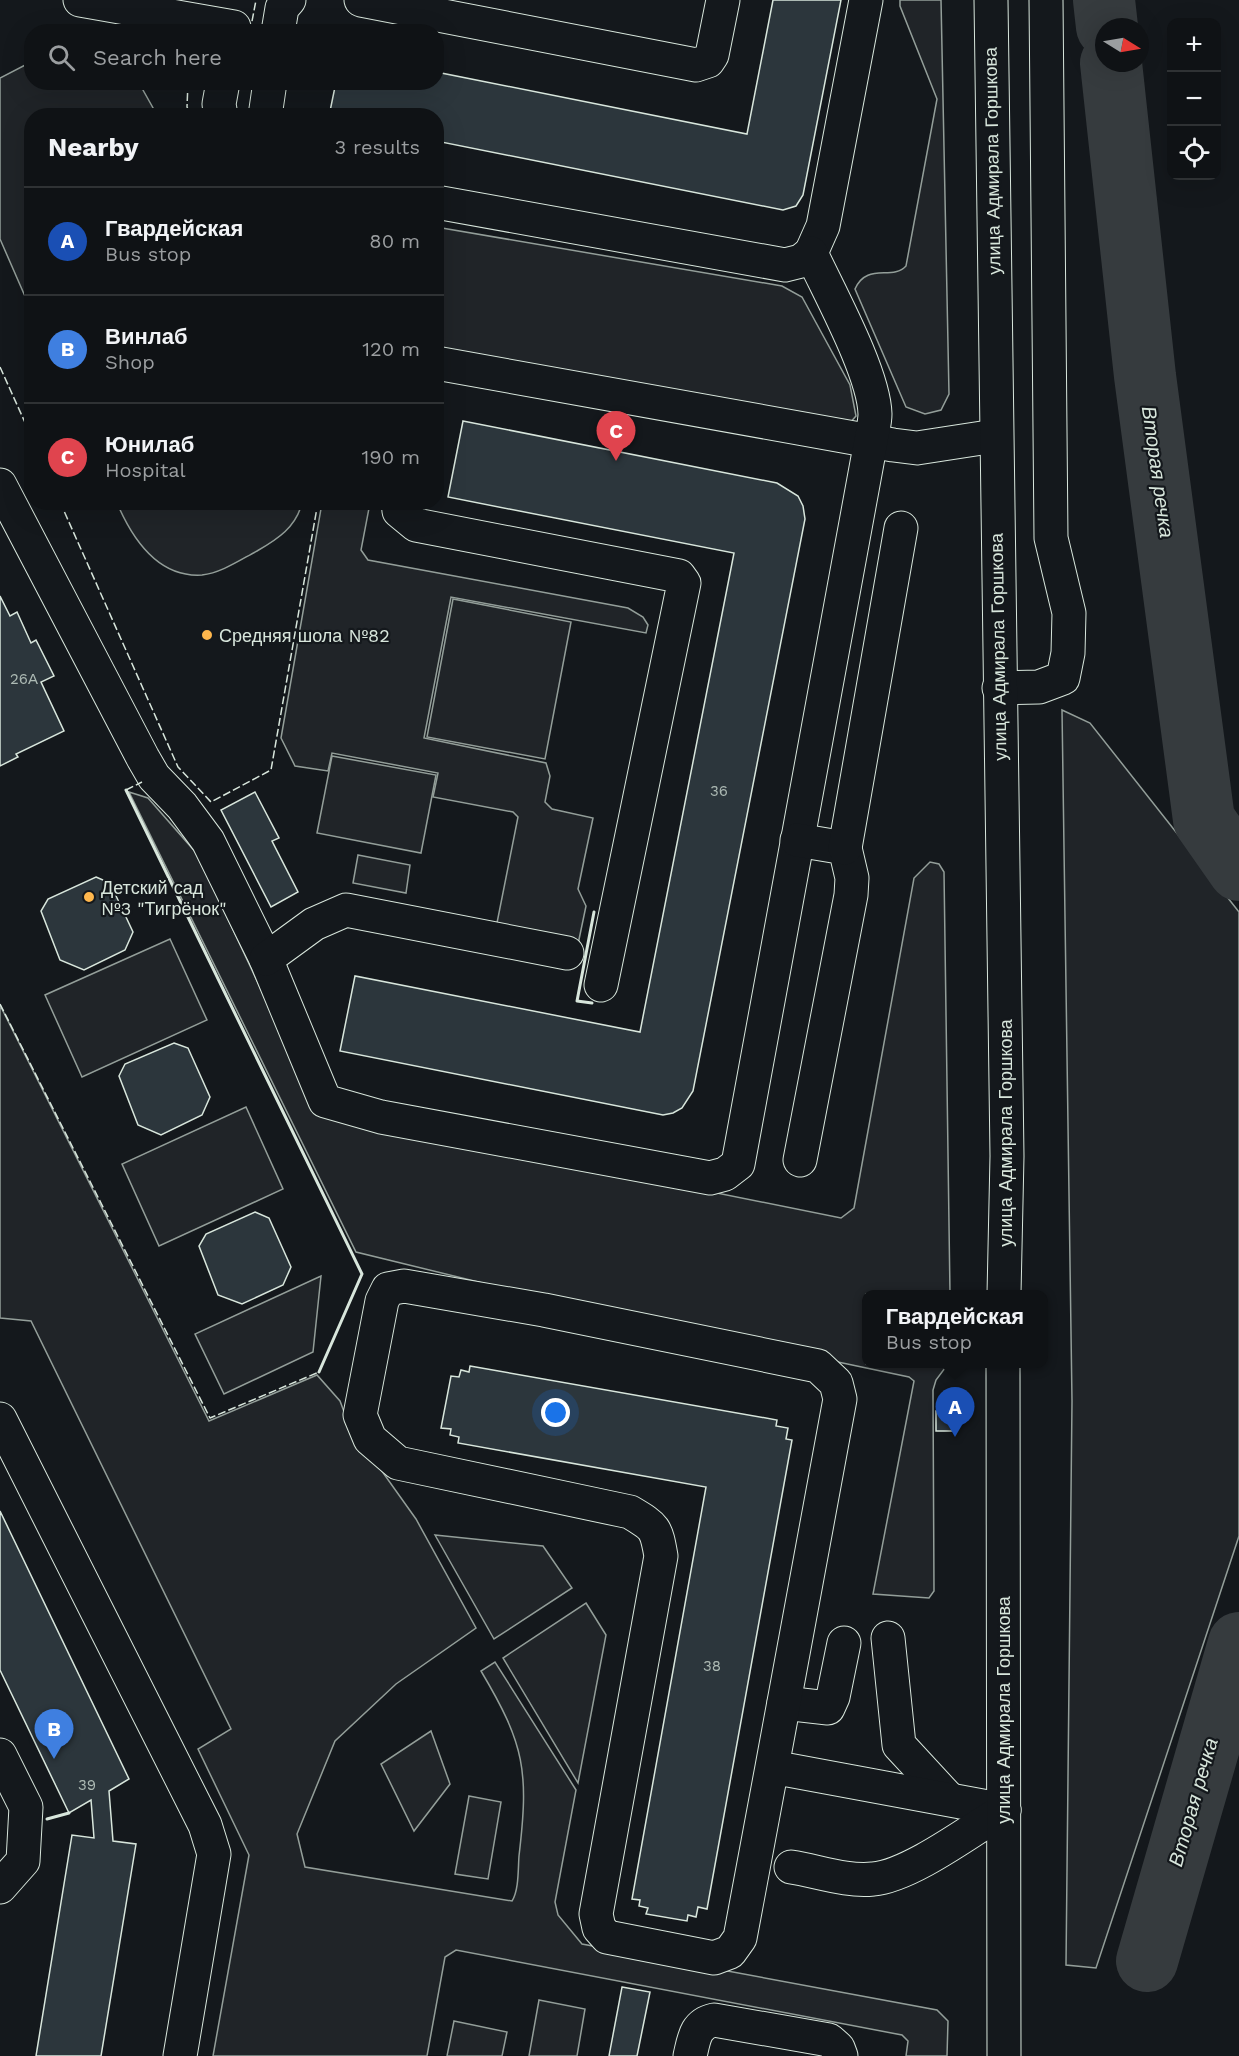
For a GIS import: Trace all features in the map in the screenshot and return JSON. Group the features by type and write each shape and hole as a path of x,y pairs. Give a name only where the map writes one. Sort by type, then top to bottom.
{"main road":[{"path":"80,0 236,20"},
{"path":"279,24 282,8 289,0"},
{"path":"361,0 696,64 708,61 712,55 723,0"},
{"path":"444,203 775,264 784,265 801,261 811,253 823,226 866,0"},
{"name":"улица Адмирала Горшкова","path":"991,0 995,436 1007,1156 1004,1290"},
{"path":"999,688 1039,687 1063,678 1068,653 1069,613 1052,538 1046,0"},
{"path":"220,108 222,90"},
{"path":"266,108 269,90"},
{"path":"0,486 154,777 182,806 208,841 266,959 325,1101 414,1123 710,1178 717,1177 738,1164 875,413 857,351 811,253"},
{"path":"444,364 917,448 995,436"},
{"path":"399,510 416,525 679,576 684,583 601,985"},
{"path":"800,1160 851,895 852,878 845,848 901,528"},
{"path":"797,840 845,848"},
{"path":"266,959 314,924 346,910 567,953"},
{"path":"404,1286 486,1300 752,1352 818,1366 836,1383 840,1399 772,1767 740,1938 730,1952 714,1958 607,1937 599,1928 596,1914 661,1556 658,1540 653,1526 630,1512 398,1463 370,1439 360,1415 382,1301 388,1289 404,1286"},
{"name":"улица Адмирала Горшкова","path":"1003,1368 1004,2056"},
{"path":"0,1419 205,1825 214,1854 210,1889 180,2056"},
{"path":"888,1638 899,1745 948,1798"},
{"path":"784,1703 828,1707 833,1697 844,1643"},
{"path":"0,1755 26,1807 23,1861 0,1887"},
{"path":"772,1767 1004,1810"},
{"path":"791,1867 872,1880 889,1876 940,1850 1004,1810"},
{"path":"690,2056 698,2029 704,2022 714,2020 829,2040 838,2048 841,2056"}],"shaded area":[{"path":"900,0 941,0 949,394 941,410 925,414 906,407 855,289 866,276 894,272 906,266 937,99 900,6"},
{"path":"24,66 24,90 143,90 153,108 24,108 24,294 0,239 0,78"},
{"path":"444,228 782,286 802,297 850,385 856,416 849,424 444,348"},
{"path":"120,510 299,510 291,526 272,542 230,566 202,575 186,574 159,563 139,542"},
{"path":"321,510 369,510 361,550 368,560 628,608 643,617 648,625 646,633 451,597 424,738 546,763 550,776 545,802 552,809 593,818 578,889 586,906 577,949 495,933 518,817 513,812 433,797 438,773 332,753 328,771 295,766 281,738"},
{"path":"453,599 571,622 545,759 427,737"},
{"path":"1062,710 1090,723 1239,912 1239,1536 1096,1968 1066,1965 1072,1401"},
{"path":"332,756 436,775 421,853 317,833"},
{"path":"129,792 148,798 198,855 319,1113 841,1218 854,1208 914,878 930,862 939,864 944,872 950,1290 862,1290 862,1367 605,1313 356,1252"},
{"path":"358,855 410,865 406,893 353,883"},
{"path":"170,939 207,1020 82,1077 45,995"},
{"path":"0,1005 209,1421 317,1375 340,1401 349,1425 416,1519 476,1628 396,1684 335,1741 297,1834 305,1867 512,1901 518,1879 523,1780 520,1759 507,1719 481,1671 495,1662 576,1790 555,1902 558,1915 582,1944 937,2010 948,2021 947,2056 906,2056 908,2041 902,2035 456,1950 445,1957 427,2056 213,2056 249,1855 198,1749 231,1729 31,1321 0,1318"},
{"path":"246,1107 283,1189 159,1246 122,1164"},
{"path":"321,1276 313,1352 224,1394 195,1334"},
{"path":"866,1368 945,1368 936,1380 933,1390 934,1591 929,1598 873,1594 914,1381 909,1377"},
{"path":"435,1535 543,1546 572,1588 494,1639"},
{"path":"586,1603 606,1635 578,1783 503,1658"},
{"path":"431,1731 450,1784 414,1831 381,1764"},
{"path":"469,1796 501,1802 488,1879 455,1874"},
{"path":"539,2000 585,2009 577,2056 529,2056"},
{"path":"454,2021 507,2032 502,2056 447,2056"}],"building":[{"path":"773,0 841,0 803,195 796,206 783,210 444,143 444,108 331,108 334,90 444,90 444,74 747,134"},
{"path":"463,421 777,483 798,496 803,506 805,519 693,1091 682,1108 673,1113 663,1115 340,1051 355,976 640,1032 734,553 448,497"},
{"path":"0,596 10,616 17,612 31,643 36,640 54,676 41,682 64,731 16,754 18,757 0,766"},
{"path":"255,792 279,838 272,841 298,892 271,907 221,810"},
{"path":"96,877 110,883 133,932 125,950 84,970 60,960 41,911 48,899"},
{"path":"174,1043 188,1048 210,1097 202,1115 161,1135 138,1125 119,1076 125,1064"},
{"path":"255,1212 269,1218 291,1267 283,1285 242,1304 218,1295 199,1246 206,1234"},
{"path":"470,1366 777,1420 776,1426 788,1428 786,1439 792,1440 707,1909 698,1907 696,1917 688,1915 687,1921 646,1914 648,1908 639,1906 640,1900 632,1899 706,1487 458,1443 459,1437 450,1435 451,1429 441,1428 451,1376 459,1377 461,1370 469,1372"},
{"path":"936,1411 953,1411 952,1431 936,1431"},
{"path":"0,1511 129,1779 109,1791 113,1841 136,1844 101,2056 36,2056 72,1835 94,1838 91,1800 69,1813 0,1670"},
{"path":"622,1987 650,1992 637,2056 609,2056"}],"waterway":[{"name":"Вторая речка","path":"1104,0 1106,18"},
{"name":"Вторая речка","path":"1112,72 1145,376 1204,820 1239,870"},
{"name":"Вторая речка","path":"1147,1961 1239,1643"}],"fence":[{"path":"252,24 256,0"},
{"path":"187,108 188,90"},
{"path":"0,367 24,420"},
{"path":"64,510 178,767 211,802 271,770 317,510"},
{"path":"126,790 142,782"},
{"path":"0,1004 210,1418 319,1372"}],"wall":[{"path":"126,790 362,1274 319,1372"},
{"path":"592,1003 577,1001 594,912"},
{"path":"47,1819 69,1813"}],"place":[{"name":"Юнилаб","path":"616,461"},
{"name":"Средняя шола №82","path":"207,635"},
{"name":"Детский сад №3 \"Тигрёнок\"","path":"89,897"},
{"name":"Гвардейская","path":"955,1437"},
{"name":"Винлаб","path":"54,1759"}]}
